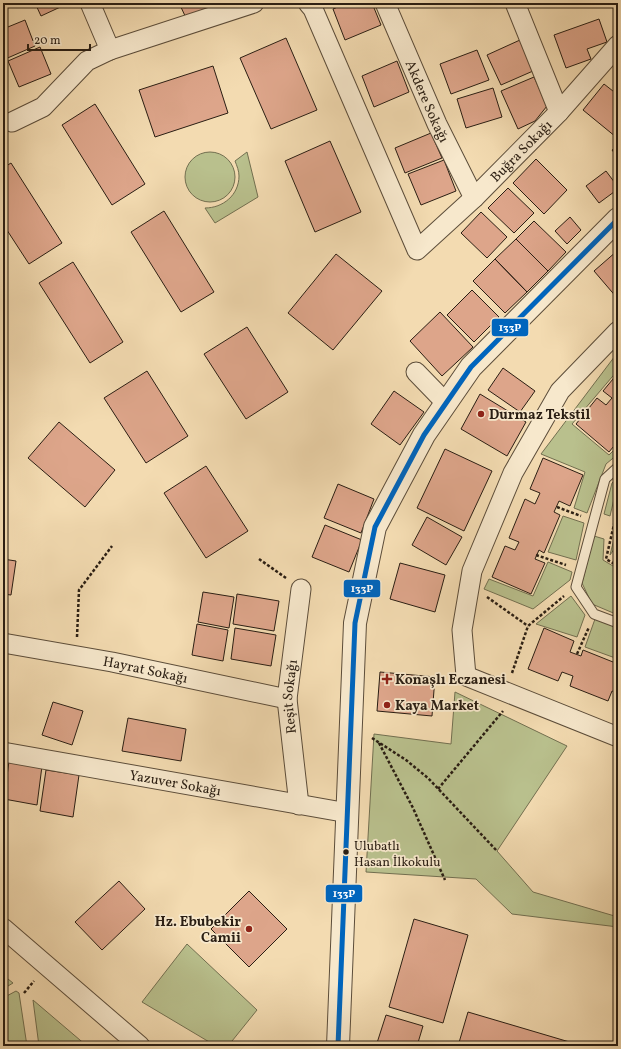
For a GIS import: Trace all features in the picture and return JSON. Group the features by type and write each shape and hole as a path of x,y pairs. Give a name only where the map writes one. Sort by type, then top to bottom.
{"street":[{"path":"90,3 110,50"},
{"name":"Buğra Sokağı","path":"308,3 313,9 417,250 474,198 559,112 618,45"},
{"name":"Akdere Sokağı","path":"385,3 437,124 474,198"},
{"path":"515,3 559,112"},
{"path":"12,122 43,106 87,61 110,50 246,4"},
{"path":"338,1046 355,623 375,527 424,435 471,367 618,219"},
{"path":"618,331 560,391 513,473 472,571 462,630 466,676 618,737"},
{"path":"416,372 446,403"},
{"name":"Reşit Sokağı","path":"300,805 287,699 301,589"},
{"name":"Hayrat Sokağı","path":"3,643 112,662 287,699"},
{"name":"Yazuver Sokağı","path":"3,752 348,813"},
{"path":"3,928 140,1046"}],"lane":[{"path":"618,467 605,478 576,587 594,614 618,623"}],"path":[{"path":"618,507 606,559 618,566"},
{"path":"76,655 79,590 112,546"},
{"path":"536,555 580,569"},
{"path":"259,559 301,589"},
{"path":"519,676 512,673 528,626 576,587"},
{"path":"485,596 528,626"},
{"path":"577,654 594,614"},
{"path":"438,789 516,696"},
{"path":"352,724 406,760 428,778 498,851"},
{"path":"379,742 413,808 445,880"}],"green space":[{"path":"210,152 219,154 230,163 235,177 233,186 224,197 210,202 201,200 190,191 185,177 187,168 196,157"},
{"path":"247,152 258,197 215,223 205,208 218,206 224,203 233,194 238,183 239,176 235,161"},
{"path":"618,352 618,370 572,424 609,455 618,446 618,454 606,464 587,513 574,508 585,472 541,454"},
{"path":"618,477 618,496 614,499 610,516 604,514 612,483"},
{"path":"563,516 584,523 576,560 548,552"},
{"path":"618,523 618,544 610,555"},
{"path":"594,536 604,539 603,560 618,569 618,615 592,604 582,583"},
{"path":"548,562 572,572 570,580 533,609 484,589 489,579 533,596"},
{"path":"571,596 585,615 577,637 536,624"},
{"path":"595,619 618,628 618,659 585,647"},
{"path":"455,692 567,746 497,851 533,892 618,917 618,927 512,914 476,879 366,872 374,734 451,744"},
{"path":"187,944 257,1010 228,1046 216,1046 142,1002"},
{"path":"3,975 13,983 3,989"},
{"path":"16,991 19,993 27,1046 3,1046 3,998"},
{"path":"33,1000 87,1046 39,1046"}],"building":[{"path":"35,3 69,3 41,16"},
{"path":"179,3 221,3 222,5 187,20"},
{"path":"347,3 372,3 381,25 345,40 333,9"},
{"path":"599,19 607,42 587,49 591,59 566,68 554,35"},
{"path":"25,20 35,46 3,60 3,29"},
{"path":"286,38 317,110 271,129 240,58"},
{"path":"520,40 533,71 501,85 487,55"},
{"path":"40,47 51,74 19,87 8,61"},
{"path":"477,50 489,80 451,94 440,64"},
{"path":"397,61 409,92 374,107 362,76"},
{"path":"213,66 228,113 155,137 139,90"},
{"path":"534,77 547,106 535,121 518,129 501,91"},
{"path":"604,84 618,95 618,135 616,137 583,110"},
{"path":"493,88 502,117 466,128 457,99"},
{"path":"95,104 145,184 112,205 62,125"},
{"path":"431,133 442,158 405,173 395,148"},
{"path":"330,141 361,212 315,232 285,161"},
{"path":"618,146 618,158 612,150"},
{"path":"536,159 567,190 544,214 513,183"},
{"path":"444,160 456,191 421,205 408,174"},
{"path":"11,163 62,243 29,264 3,224 3,168"},
{"path":"606,171 618,189 599,203 586,186"},
{"path":"508,188 534,213 514,233 488,208"},
{"path":"164,211 214,292 181,312 131,232"},
{"path":"481,212 507,237 487,258 461,233"},
{"path":"570,217 581,230 567,244 555,231"},
{"path":"534,221 566,252 548,271 516,239"},
{"path":"516,239 548,271 527,292 495,259"},
{"path":"617,251 618,253 618,299 594,271"},
{"path":"336,254 382,291 333,350 288,313"},
{"path":"495,259 527,292 505,313 473,281"},
{"path":"73,262 123,342 90,363 39,283"},
{"path":"472,290 499,317 474,342 447,315"},
{"path":"440,312 473,347 442,376 410,341"},
{"path":"247,327 288,392 246,419 204,354"},
{"path":"503,368 535,391 520,412 488,390"},
{"path":"147,371 188,436 146,463 104,398"},
{"path":"618,373 618,441 609,452 576,424 597,398 606,405 612,398 603,391"},
{"path":"394,391 424,412 400,445 371,424"},
{"path":"480,394 526,422 507,456 461,429"},
{"path":"59,422 115,470 85,507 28,458"},
{"path":"445,449 492,471 464,531 417,508"},
{"path":"543,458 583,475 570,506 559,501 554,512 560,515 544,553 539,550 535,559 545,563 531,594 492,577 505,546 515,550 519,542 509,538 525,499 535,504 540,493 530,489"},
{"path":"206,466 248,531 206,558 164,493"},
{"path":"338,484 374,499 361,533 324,518"},
{"path":"427,517 462,537 446,565 412,545"},
{"path":"325,525 362,540 349,572 312,557"},
{"path":"3,559 16,561 11,595 3,594"},
{"path":"400,563 445,575 435,612 390,599"},
{"path":"203,592 234,597 229,628 198,622"},
{"path":"237,594 279,601 274,631 233,624"},
{"path":"197,624 228,630 223,661 192,655"},
{"path":"235,628 276,635 271,666 231,659"},
{"path":"544,628 574,641 570,652 581,656 583,650 618,664 618,693 612,691 608,701 570,686 573,676 562,672 558,681 528,669"},
{"path":"380,672 435,677 432,716 377,711"},
{"path":"53,702 83,711 72,745 42,735"},
{"path":"128,718 186,729 181,761 122,751"},
{"path":"9,761 42,766 37,805 4,799"},
{"path":"46,770 79,775 73,817 40,811"},
{"path":"119,881 145,909 102,950 75,922"},
{"name":"Hz. Ebubekir Camii","path":"249,891 287,929 249,967 211,929"},
{"path":"414,919 468,935 443,1023 389,1007"},
{"path":"468,1012 583,1046 458,1046"},
{"path":"386,1015 423,1026 417,1046 376,1046"}],"transit line":[{"name":"133P","path":"338,1046 355,623 375,527 424,435 471,367 618,219"}],"place":[{"name":"Durmaz Tekstil","path":"481,414"},
{"name":"Konaşlı Eczanesi","path":"387,679"},
{"name":"Kaya Market","path":"387,705"},
{"name":"Ulubatlı Hasan İlkokulu","path":"346,852"},
{"name":"Hz. Ebubekir Camii","path":"249,929"}]}
